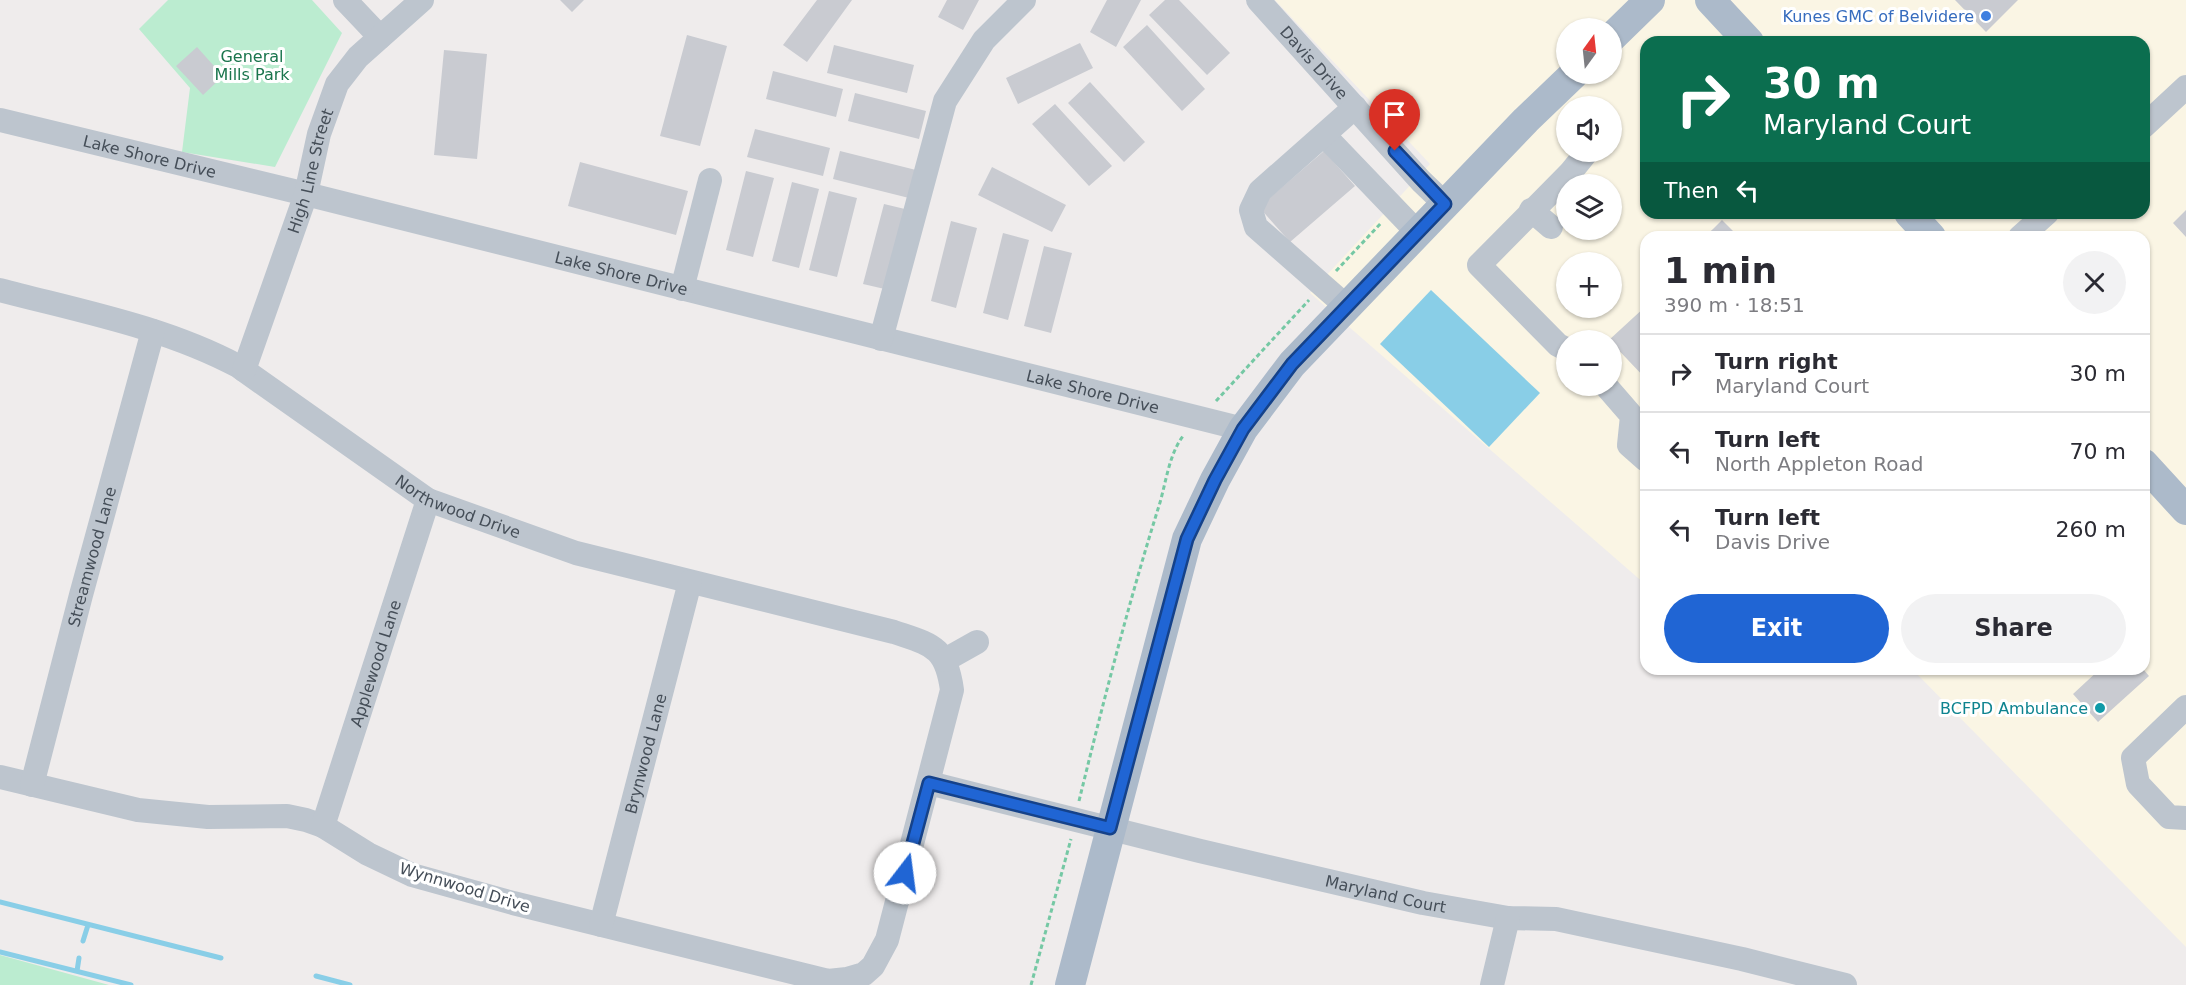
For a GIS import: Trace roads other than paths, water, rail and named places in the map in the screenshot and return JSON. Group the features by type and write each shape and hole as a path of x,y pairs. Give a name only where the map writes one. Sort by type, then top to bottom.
{"main road":[{"path":"1622,27 1650,0"},
{"path":"1710,0 1743,36"},
{"path":"1070,985 1187,539 1215,480 1243,429 1292,364 1564,84"},
{"path":"1914,219 1926,231"},
{"path":"2150,471 2186,510"}],"street":[{"path":"345,0 380,37"},
{"name":"High Line Street","path":"244,370 306,194 319,134 337,84 358,57 422,0"},
{"path":"881,339 945,100 984,40 1024,0"},
{"name":"Davis Drive","path":"1258,0 1421,181 1445,204"},
{"path":"2150,120 2186,87"},
{"path":"1346,306 1256,227 1251,210 1260,190 1355,107"},
{"name":"Lake Shore Drive","path":"0,120 306,194 1243,429"},
{"path":"1324,135 1418,233"},
{"path":"1556,343 1479,265 1579,162"},
{"path":"682,289 710,180"},
{"path":"1531,210 1551,227"},
{"path":"2027,231 2040,219"},
{"name":"Northwood Drive","path":"0,290 153,331 209,351 244,370 428,500 576,553 894,632 930,645 945,660"},
{"name":"Streamwood Lane","path":"32,785 153,331"},
{"path":"1615,396 1632,416 1629,445 1640,455"},
{"name":"Applewood Lane","path":"323,826 428,500"},
{"name":"Brynwood Lane","path":"602,925 690,582"},
{"path":"867,980 886,940 952,690 949,669 945,660 977,642"},
{"path":"2186,707 2133,758 2138,784 2169,817 2186,818"},
{"name":"Wynnwood Drive","path":"0,777 138,810 208,817 287,816 323,826 368,854 412,875 513,903 828,981 867,980"},
{"name":"Maryland Court","path":"929,783 1302,876 1424,903 1508,918 1556,919 1742,959 1845,985"},
{"path":"1492,985 1508,918"}],"water":[{"path":"1431,290 1540,393 1489,447 1380,344"}],"waterway":[{"path":"0,902 221,958"},
{"path":"83,941 88,925"},
{"path":"0,952 131,985"},
{"path":"77,971 79,958"},
{"path":"316,976 350,985"}],"place":[{"name":"Kunes GMC of Belvidere","path":"1986,16"},
{"name":"BCFPD Ambulance","path":"2100,708"}],"park label":[{"name":"General Mills Park","path":"252,65"}]}
